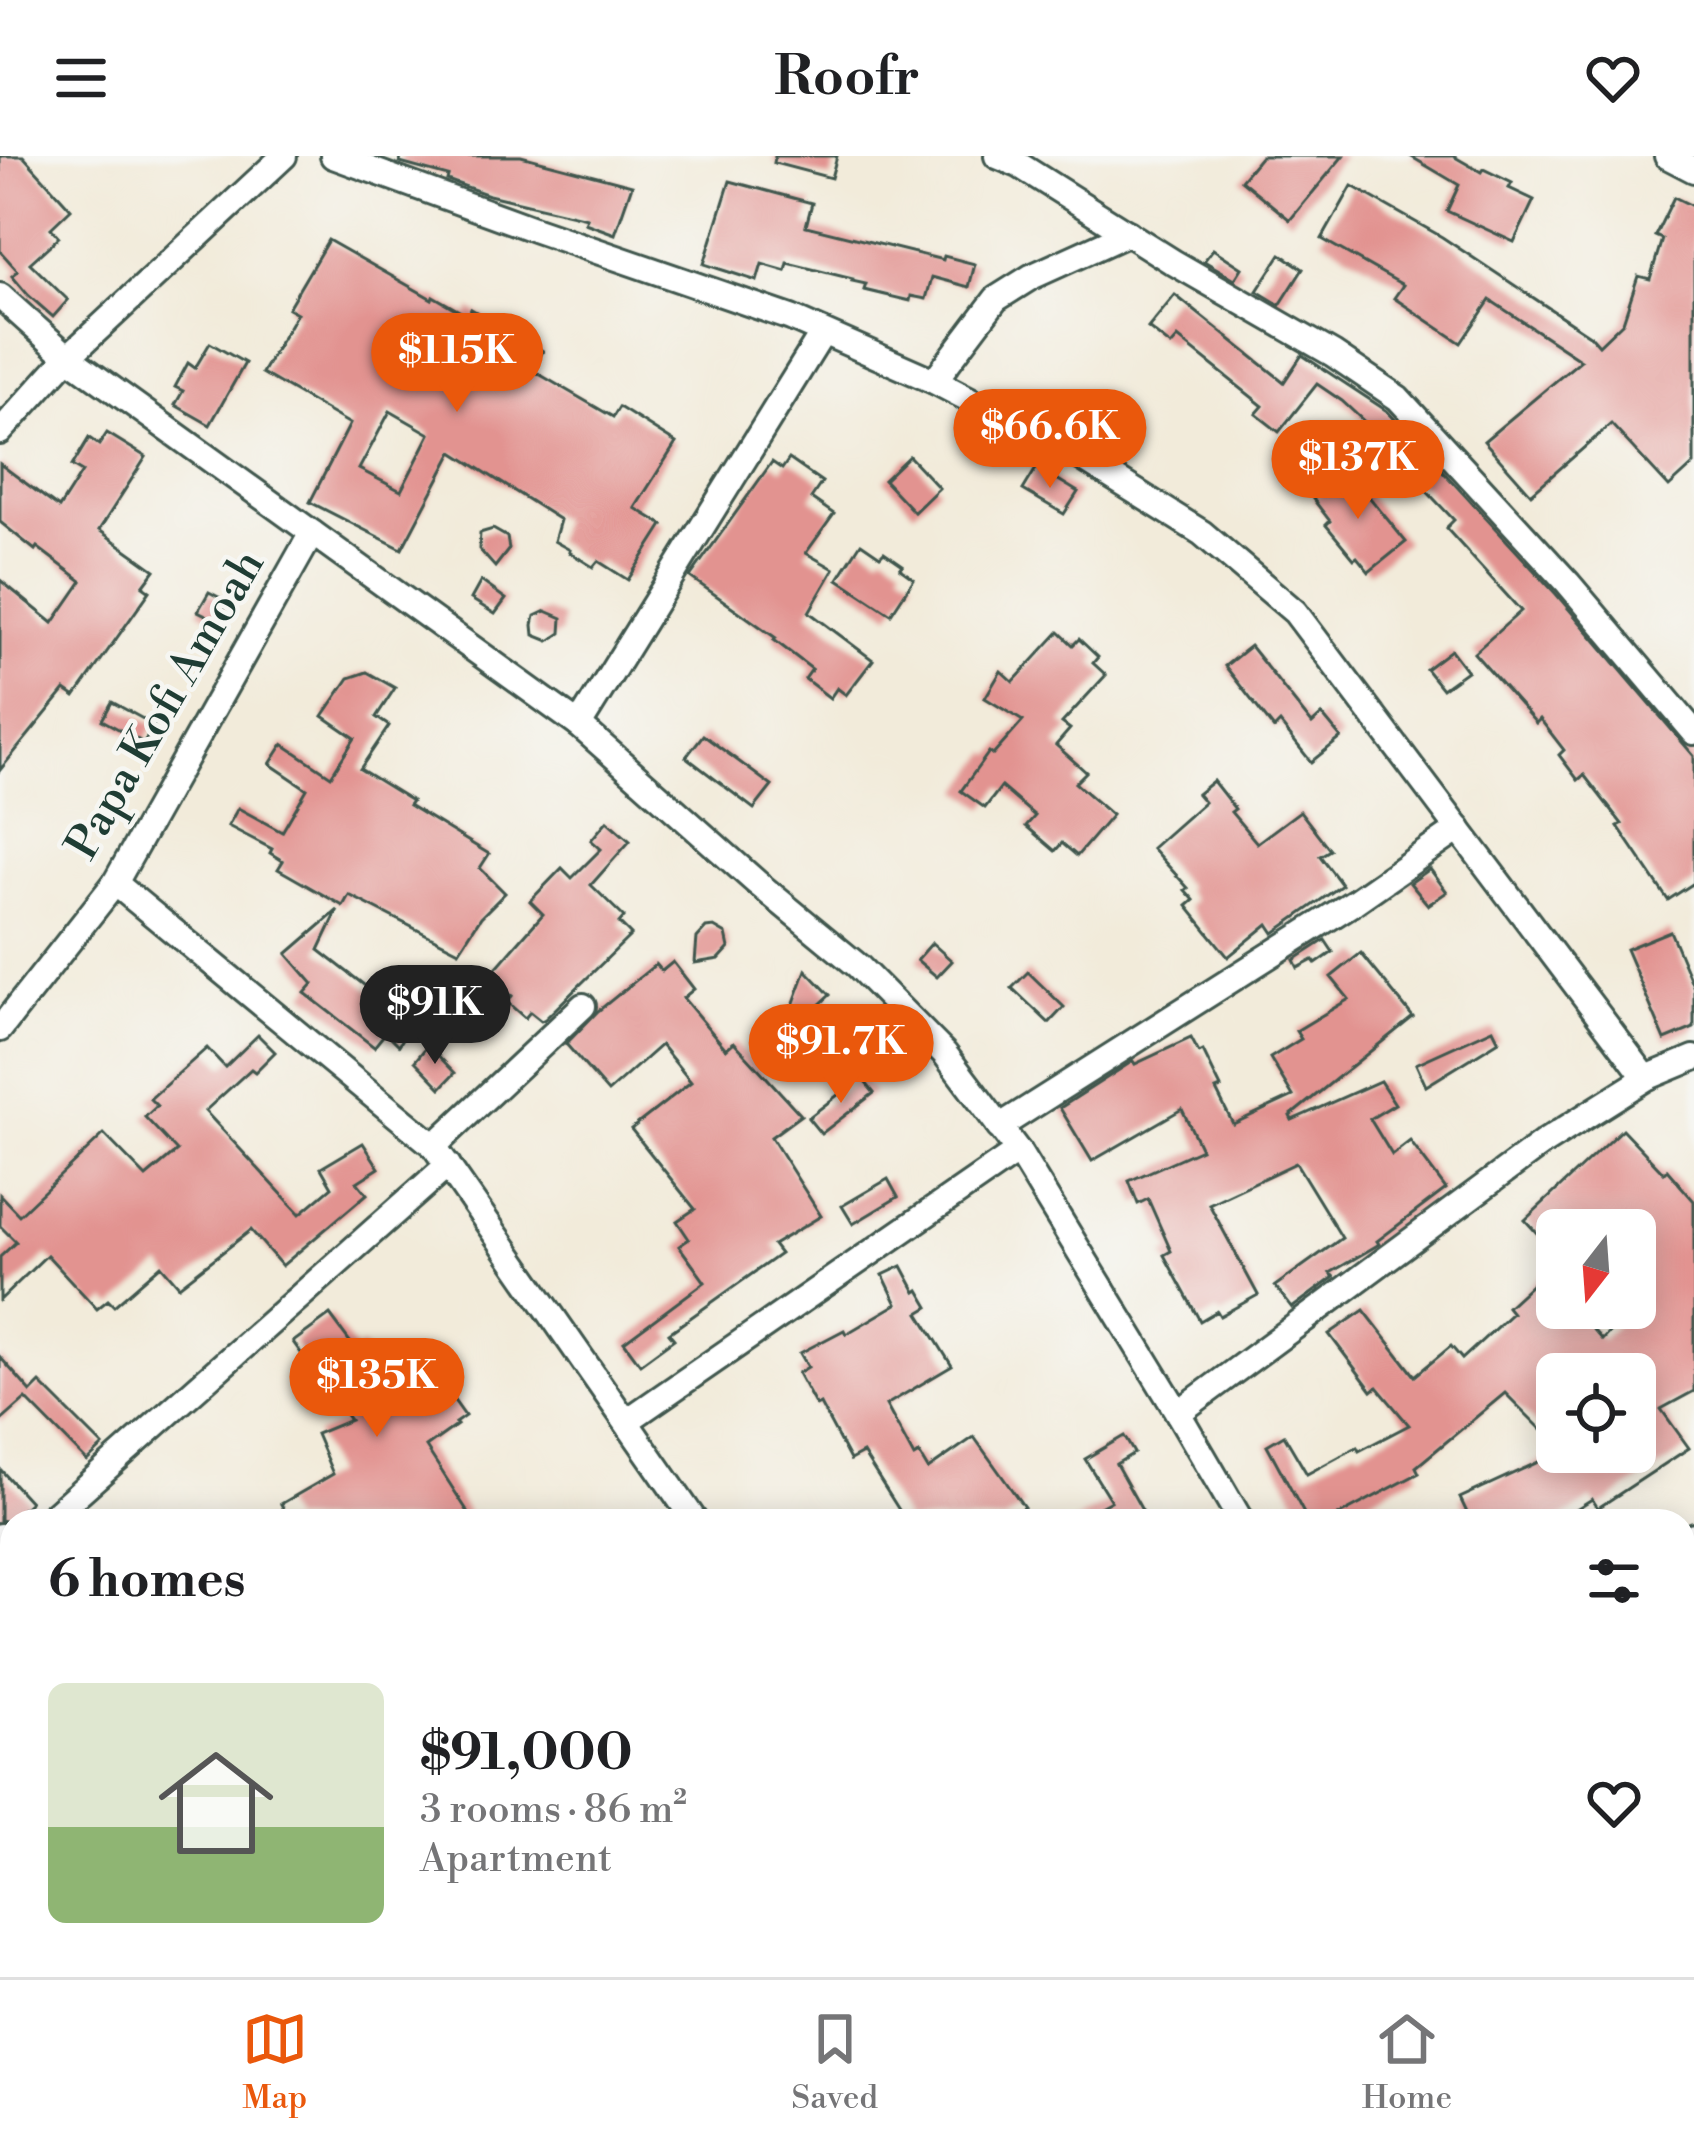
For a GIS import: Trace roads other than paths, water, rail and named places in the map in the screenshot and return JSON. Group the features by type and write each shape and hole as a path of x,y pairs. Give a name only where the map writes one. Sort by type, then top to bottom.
{"street":[{"path":"0,432 68,357 284,156"},
{"path":"333,156 791,318 934,381 1082,458 1202,533 1295,612 1646,1078"},
{"path":"997,156 1333,353 1398,398 1568,583 1694,732"},
{"path":"1666,156 1694,170"},
{"path":"934,381 996,298 1128,233"},
{"path":"0,296 68,357 579,725 755,882 859,966 945,1054 1018,1151 1234,1509"},
{"path":"579,725 822,334"},
{"name":"Papa Kofi Amoah","path":"0,1029 115,884 312,533"},
{"path":"1000,1126 1354,902 1459,829"},
{"path":"115,884 441,1155 687,1509"},
{"path":"59,1509 441,1155 583,1006"},
{"path":"1178,1413 1543,1143 1646,1078 1694,1058"},
{"path":"627,1421 1018,1151"}]}
